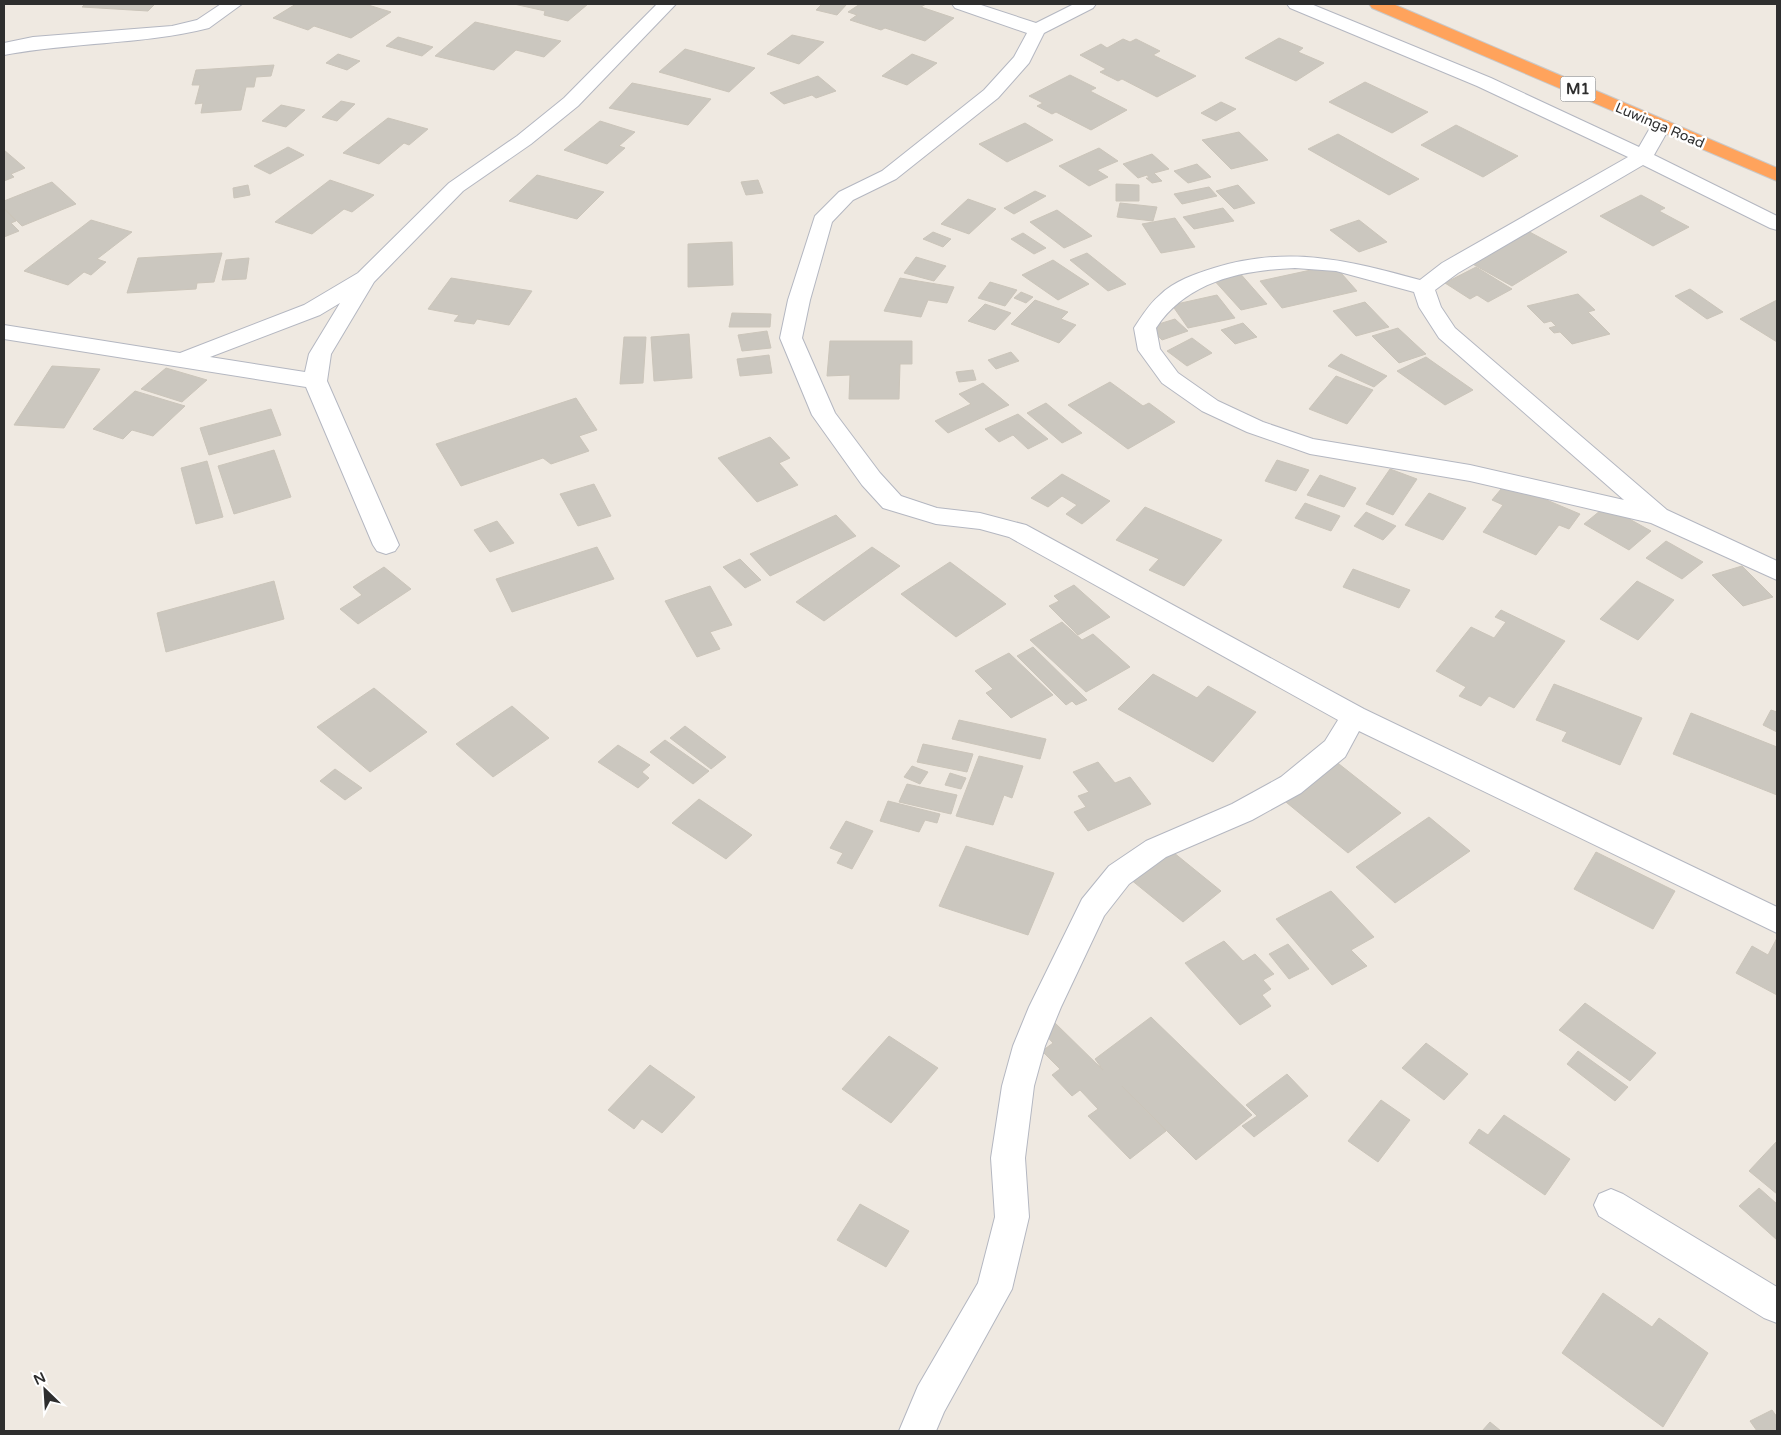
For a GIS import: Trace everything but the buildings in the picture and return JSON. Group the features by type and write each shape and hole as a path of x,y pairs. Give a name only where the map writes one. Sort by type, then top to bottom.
{"highway":[{"name":"Luwinga Road","path":"1378,4 1777,175"}],"street":[{"path":"4,49 33,43 172,32 202,24 233,4"},
{"path":"386,545 315,381 320,354 366,278 456,187 524,140 571,102 620,49 667,4"},
{"path":"961,4 1037,30"},
{"path":"1087,4 1037,30 1022,58 991,94 889,174 846,196 822,220 798,300 791,338 805,376 824,415 871,479 892,502 936,516 980,521 1017,531 1354,716 1777,921"},
{"path":"1296,4 1484,82 1643,157 1777,224"},
{"path":"1424,288 1450,268 1643,157 1660,125"},
{"path":"1424,288 1335,264 1293,261 1249,266 1203,278 1173,295 1154,314 1145,328 1149,350 1170,378 1210,406 1255,427 1310,446 1470,473 1658,516 1777,571"},
{"path":"185,359 312,310 366,278"},
{"path":"1424,288 1430,307 1447,333 1658,516"},
{"path":"4,332 315,381"},
{"path":"917,1431 931,1399 994,1289 1012,1217 1008,1158 1018,1086 1029,1046 1045,1007 1093,908 1119,875 1156,849 1242,812 1291,785 1335,749 1354,716"},
{"path":"1611,1205 1777,1306"}]}
